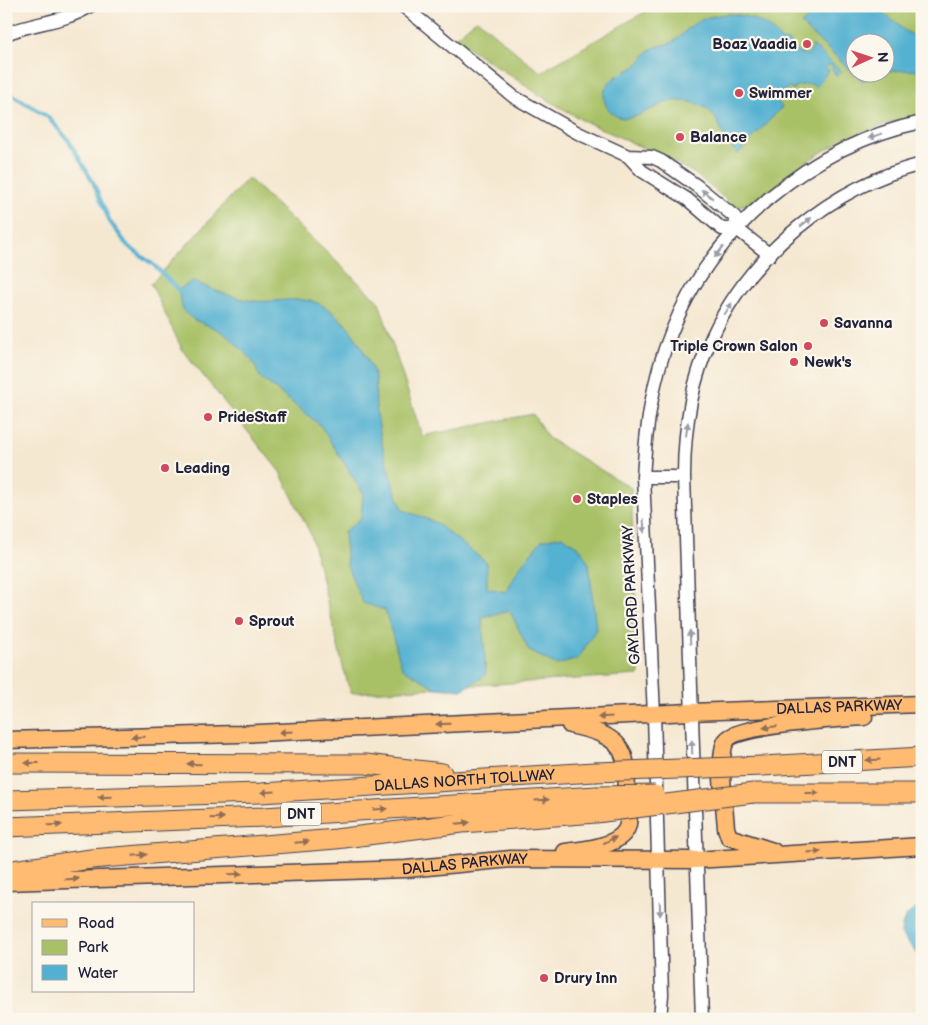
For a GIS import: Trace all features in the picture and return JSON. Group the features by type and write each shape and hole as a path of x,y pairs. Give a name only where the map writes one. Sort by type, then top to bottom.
{"highway":[{"name":"DALLAS NORTH TOLLWAY","path":"6,800 261,793 595,772 762,766 922,757"},
{"path":"6,763 366,764 491,778"},
{"name":"DALLAS NORTH TOLLWAY","path":"6,827 596,805 758,793 922,793"},
{"path":"6,871 91,859 336,839 596,805"}],"main road":[{"name":"DALLAS PARKWAY","path":"6,740 239,734 690,712 922,705"},
{"path":"786,854 730,837 726,828 722,753 726,740 734,733 765,727 894,714 922,705"},
{"path":"511,859 578,851 611,842 626,831 629,820 624,757 617,745 591,729 544,720"},
{"name":"DALLAS PARKWAY","path":"6,882 406,868 511,859 695,860 922,846"}],"street":[{"path":"6,34 18,29 59,20 90,6"},
{"path":"403,6 514,96 570,129 628,156 642,171 687,199 722,228 737,229 770,255"},
{"name":"GAYLORD PARKWAY","path":"660,1019 662,995 654,715 643,477 646,432 655,380 670,333 696,283 737,229 779,190 821,161 864,140 922,122"},
{"path":"628,156 652,157 680,173 735,217 737,229"},
{"path":"702,1019 690,712 692,686 684,477 688,415 704,356 712,337 734,298 770,255 802,224 850,192 871,180 922,164"},
{"path":"643,477 684,477"}],"green space":[{"path":"655,6 922,6 922,114 875,128 844,140 802,165 770,191 742,206 734,206 695,174 674,162 582,120 541,96 454,38 477,19 541,72"},
{"path":"248,178 379,302 422,436 533,414 548,438 631,488 639,675 351,693 311,535 280,472 182,349 151,284"}],"water":[{"path":"875,6 904,30 922,40 922,66 917,70 896,71 896,32 846,32 846,66 801,24 815,13 833,8"},
{"path":"735,14 758,21 771,30 782,42 787,40 798,53 807,55 813,48 812,45 842,72 836,76 830,64 826,67 829,70 816,87 811,84 796,86 793,90 788,87 776,100 782,107 738,154 725,138 716,118 702,106 691,102 672,101 664,103 630,118 621,118 614,115 607,107 604,94 610,81 638,64 650,50 674,41 691,26 703,19"},
{"path":"193,281 238,298 254,301 311,301 322,305 341,320 358,341 374,374 382,445 393,484 403,510 435,522 487,563 487,588 506,592 519,568 542,540 562,536 580,548 589,564 596,629 578,659 557,665 529,651 510,611 482,617 486,675 462,690 436,688 402,668 385,610 363,603 347,566 344,532 361,518 363,493 320,425 260,377 252,360 228,336 217,329 194,320 183,311 178,290"},
{"path":"920,906 922,907 922,960 901,934 902,924 906,917"}],"waterway":[{"path":"6,91 48,117 69,141 93,182 110,222 128,246 155,266 178,290"}],"place":[{"name":"Boaz Vaadia","path":"807,44"},
{"name":"Swimmer","path":"739,93"},
{"name":"Balance","path":"680,137"},
{"name":"Savanna","path":"824,323"},
{"name":"Triple Crown Salon","path":"808,346"},
{"name":"Newk's","path":"794,362"},
{"name":"PrideStaff","path":"208,417"},
{"name":"Leading","path":"165,468"},
{"name":"Staples","path":"577,499"},
{"name":"Sprout","path":"239,621"},
{"name":"Drury Inn","path":"544,978"}]}
